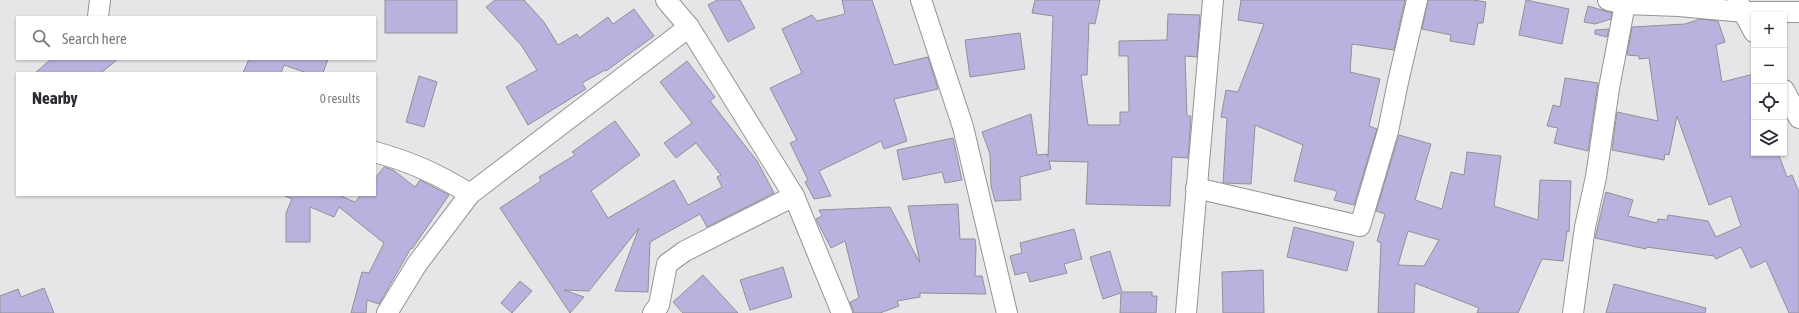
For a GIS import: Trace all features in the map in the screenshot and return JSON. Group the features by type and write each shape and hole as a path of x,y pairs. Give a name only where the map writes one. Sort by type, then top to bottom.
{"street":[{"path":"98,16 100,0"},
{"path":"666,0 689,27 794,196 842,313"},
{"path":"921,0 963,127 1007,313"},
{"path":"1186,313 1213,0"},
{"path":"1196,188 1360,226 1388,131 1418,0"},
{"path":"1573,313 1585,227 1596,177 1609,88 1616,2 1679,6 1740,6 1799,12"},
{"path":"1740,6 1751,26"},
{"path":"387,313 417,264 470,194 689,27"},
{"path":"1787,96 1799,118"},
{"path":"376,152 424,168 442,176 470,194"},
{"path":"653,313 659,304 667,264 685,251 794,196"}],"building":[{"path":"385,0 457,0 457,33 385,33"},
{"path":"495,0 524,0 544,22 558,45 577,34 579,38 608,17 613,24 634,9 654,36 606,71 605,70 582,83 586,89 528,125 506,87 537,70 521,45 486,7"},
{"path":"717,0 740,0 755,28 728,42 708,5"},
{"path":"842,0 872,0 894,65 928,57 938,89 894,99 907,141 884,149 881,141 819,171 831,196 814,199 805,182 808,180 790,143 797,140 770,88 802,73 782,29 812,15 817,21 845,14"},
{"path":"1035,0 1100,0 1095,24 1089,23 1087,75 1081,75 1088,125 1120,125 1120,112 1129,112 1128,56 1119,56 1119,41 1167,40 1168,14 1200,15 1197,57 1185,56 1187,116 1191,116 1188,158 1172,157 1170,206 1086,204 1088,162 1049,161 1051,169 1020,177 1021,200 995,201 991,186 990,154 982,132 1031,114 1037,155 1047,154 1048,157 1053,16 1032,13"},
{"path":"1241,0 1405,0 1394,50 1352,44 1350,72 1380,79 1369,126 1377,129 1354,205 1334,200 1337,192 1334,190 1294,181 1303,145 1255,125 1251,184 1223,183 1227,118 1221,117 1226,90 1238,92 1264,24 1238,20"},
{"path":"1428,0 1473,0 1486,2 1483,23 1478,23 1474,45 1450,41 1451,35 1422,29"},
{"path":"1526,0 1569,9 1562,44 1519,35"},
{"path":"1588,6 1612,13 1611,19 1595,24 1584,22"},
{"path":"1700,19 1718,21 1725,42 1716,45 1722,82 1751,75 1751,156 1779,156 1787,177 1792,175 1799,192 1799,313 1789,313 1766,261 1751,268 1741,247 1716,259 1714,256 1646,247 1646,249 1595,238 1606,192 1633,200 1628,216 1657,223 1658,219 1667,220 1668,215 1708,221 1716,237 1741,226 1731,196 1709,205 1677,116 1669,155 1665,154 1664,160 1612,150 1617,112 1658,121 1649,58 1639,59 1639,56 1627,55 1632,27 1685,24"},
{"path":"1609,29 1607,37 1595,34 1595,30"},
{"path":"1020,33 1025,69 970,77 965,40"},
{"path":"50,60 117,60 102,72 36,72"},
{"path":"249,60 328,60 323,72 304,72 284,65 281,72 243,72"},
{"path":"687,61 715,97 710,101 757,161 774,193 707,227 700,214 650,242 648,292 615,291 639,228 589,291 564,290 584,297 570,313 500,208 541,181 539,177 575,155 572,152 615,121 640,155 591,191 608,218 674,180 688,205 722,187 717,177 721,175 696,143 676,158 664,143 692,123 660,82"},
{"path":"419,76 437,82 424,127 406,122"},
{"path":"1565,78 1598,83 1588,151 1554,143 1558,128 1547,126 1553,105 1560,107"},
{"path":"1399,135 1431,144 1415,200 1442,209 1451,172 1464,175 1467,152 1501,156 1494,206 1538,220 1540,180 1571,181 1569,232 1567,231 1563,261 1542,259 1518,313 1477,313 1479,308 1415,283 1414,313 1378,313 1381,243 1377,241 1385,214 1376,211","holes":["1408,231 1439,240 1424,266 1398,265"]},
{"path":"953,138 962,180 945,183 942,172 903,180 897,150"},
{"path":"384,167 393,170 415,187 420,180 449,195 412,249 411,248 379,304 367,300 366,313 351,313 362,272 369,273 384,243 339,207 334,217 310,207 310,242 286,242 286,213 292,199 285,196 344,196 355,202 360,196 376,196 376,177"},
{"path":"958,204 960,239 975,239 975,276 982,276 986,294 920,293 920,297 897,301 899,306 880,313 854,313 850,302 859,298 845,241 831,248 816,219 822,216 819,210 890,207 920,263 908,206"},
{"path":"1294,227 1354,242 1347,271 1287,257"},
{"path":"1074,229 1082,259 1064,264 1067,273 1030,282 1027,272 1015,275 1010,256 1022,253 1020,243"},
{"path":"1110,251 1122,292 1152,292 1152,296 1157,296 1156,313 1120,313 1121,293 1103,299 1090,257"},
{"path":"783,267 792,297 750,310 740,280"},
{"path":"1263,270 1264,313 1223,313 1222,272"},
{"path":"703,275 738,313 683,313 673,302"},
{"path":"520,281 532,291 512,313 501,303"},
{"path":"1614,284 1706,308 1705,313 1606,313"},
{"path":"44,288 54,313 0,313 0,296 18,289 21,297"}]}
